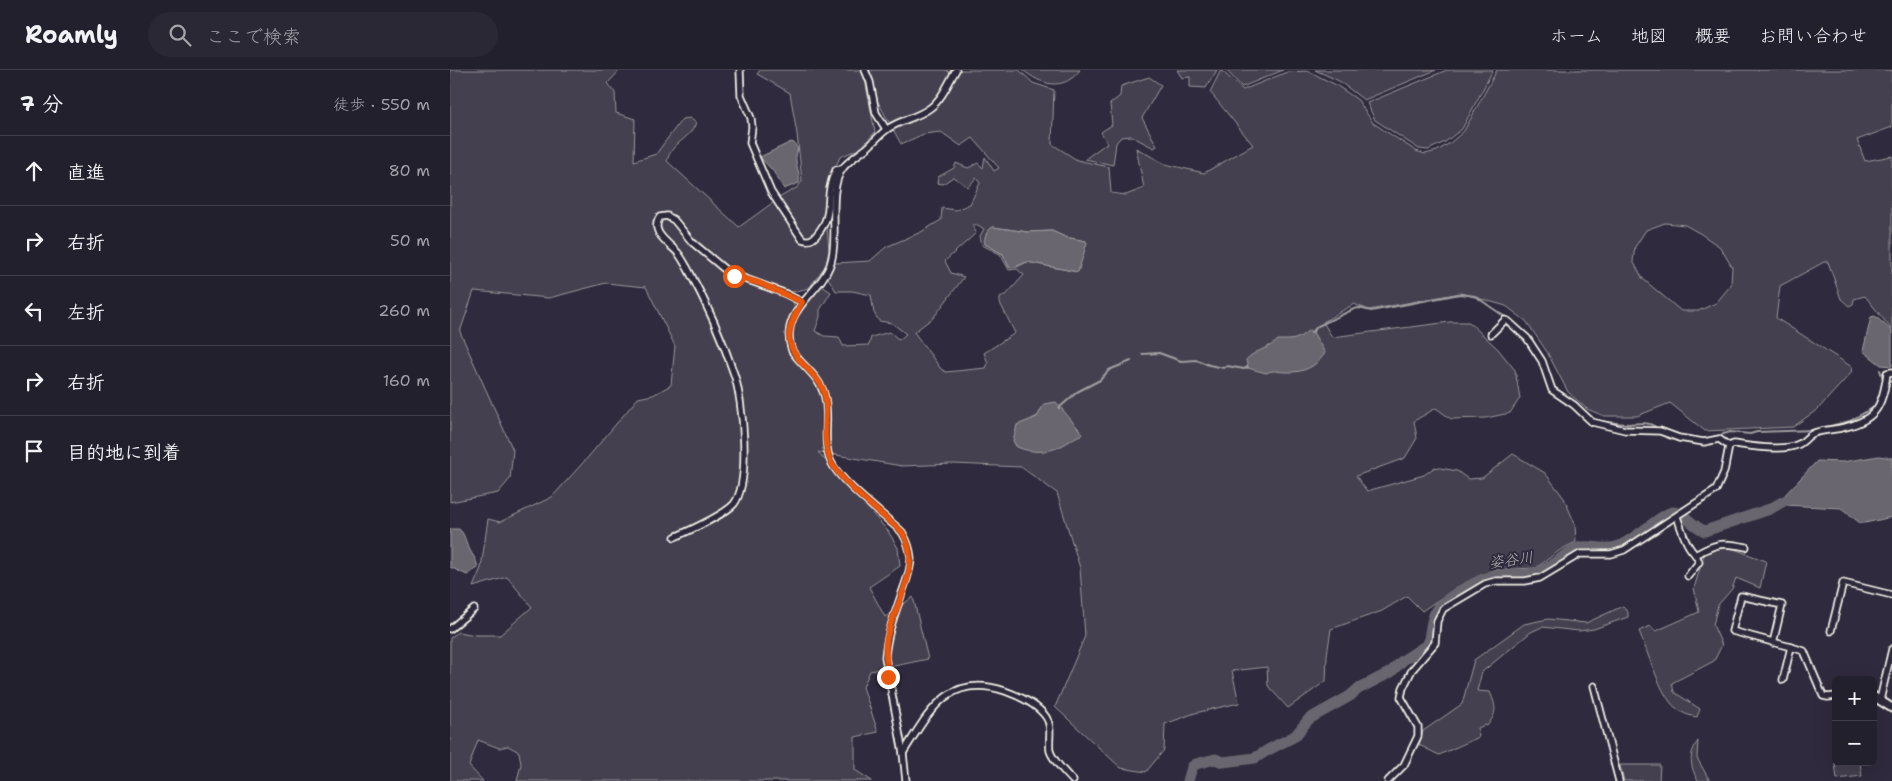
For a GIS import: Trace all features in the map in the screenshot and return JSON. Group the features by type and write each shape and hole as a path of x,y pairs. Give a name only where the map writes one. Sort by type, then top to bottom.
{"street":[{"path":"740,70 741,95 751,118 750,143 771,192 802,238 809,240 814,238 824,225 828,218 832,178 836,170 842,169"},
{"path":"865,70 870,82 876,113 886,129"},
{"path":"906,781 903,753 885,657 886,642 891,623 908,575 911,560 910,551 902,532 853,488 832,463 825,437 826,403 824,394 821,385 796,357 790,345 791,326 802,302 823,278 831,263 834,249 837,179 842,169 886,129 930,108 936,102 956,70"},
{"path":"674,537 714,518 733,505 740,494 743,482 744,459 739,397 735,376 688,269 679,255 661,236 656,228 657,222 660,217 664,216 674,220 692,242 734,276 759,283 802,302"},
{"path":"1491,334 1501,323 1505,320 1508,321 1527,338 1542,361 1552,390 1574,405 1592,422 1625,430 1660,432 1678,438 1704,442 1719,439 1730,446"},
{"path":"1730,446 1734,444 1786,447 1798,445 1813,433 1850,426 1872,415 1877,410 1883,399 1887,373 1892,372"},
{"path":"1388,781 1404,765 1418,736 1418,727 1402,697 1403,688 1412,670 1434,643 1437,621 1443,610 1485,584 1496,581 1525,581 1540,578 1580,554 1611,554 1624,550 1716,490 1722,478 1730,446"},
{"path":"1677,516 1690,549 1697,554 1699,562 1688,576"},
{"path":"1697,554 1712,545 1727,543 1746,547"},
{"path":"1831,631 1843,583 1892,595"},
{"path":"1773,643 1782,605 1741,596 1732,632 1773,643 1791,647 1804,651 1822,696 1832,696"},
{"path":"450,630 474,609"},
{"path":"1783,680 1791,647"},
{"path":"1880,700 1892,649"},
{"path":"903,753 928,714 944,697 966,686 979,686 1016,695 1036,707 1044,715 1049,724 1051,753 1073,781"},
{"path":"1594,686 1619,781"},
{"path":"1877,698 1892,708"}],"shaded area":[{"path":"450,70 620,70 608,83 615,93 616,113 635,119 634,161 656,154 682,119 690,118 696,123 693,129 672,149 667,161 739,227 782,196 798,187 802,181 790,93 757,74 760,70 866,70 865,80 875,132 861,148 840,157 832,175 825,203 829,251 826,265 809,288 792,292 729,269 725,272 740,283 756,286 793,301 795,308 790,323 793,325 799,312 822,286 831,292 820,310 820,317 815,331 824,336 839,337 843,346 869,345 871,337 890,332 899,340 906,334 892,323 879,321 874,313 871,295 852,291 836,291 828,278 835,263 870,261 886,247 921,232 941,220 942,208 956,210 970,204 980,183 976,178 968,187 953,177 943,184 937,183 938,177 954,168 956,163 968,168 978,163 983,168 985,157 994,171 999,168 973,138 961,146 941,132 924,134 901,144 878,102 867,70 947,70 948,72 952,70 1019,70 1033,83 1054,90 1052,144 1077,160 1109,167 1111,193 1126,195 1144,188 1136,148 1165,164 1204,173 1253,145 1210,92 1221,70 1243,90 1287,72 1308,71 1336,85 1358,100 1373,123 1416,151 1425,154 1437,151 1464,131 1497,70 1892,70 1892,127 1857,140 1865,161 1892,156 1892,330 1865,296 1854,299 1853,304 1849,306 1841,299 1828,262 1824,262 1780,286 1776,318 1852,367 1851,373 1818,409 1793,427 1705,431 1670,403 1637,416 1604,416 1587,409 1568,392 1547,352 1526,321 1506,306 1460,293 1369,310 1354,304 1323,322 1332,337 1450,322 1469,322 1498,349 1515,370 1520,398 1510,413 1486,418 1451,419 1436,408 1414,421 1417,438 1405,458 1356,476 1367,491 1424,475 1435,467 1457,471 1468,479 1482,478 1513,454 1545,473 1564,498 1575,524 1576,542 1560,550 1536,568 1492,570 1457,587 1422,611 1407,596 1382,611 1331,629 1326,681 1288,708 1268,686 1267,667 1232,671 1239,703 1195,713 1165,724 1164,750 1146,772 1121,768 1055,707 1085,636 1080,568 1057,493 1021,467 953,464 902,466 818,452 888,531 898,548 900,566 869,587 885,617 913,597 928,659 870,671 863,687 878,732 855,737 855,770 872,781 517,781 521,764 519,752 508,746 499,748 478,740 469,766 483,781 450,781 450,638 458,632 476,635 500,635 532,607 507,577 473,587 481,568 488,519 500,522 552,497 638,398 653,395 671,385 675,346 646,287 606,283 549,298 474,291 460,332 513,450 510,479 498,493 450,502","holes":["1665,223 1685,225 1701,234 1720,247 1732,267 1731,285 1716,303 1698,311 1681,311 1643,279 1633,261 1635,247 1646,230","973,225 978,225 984,229 980,236 982,245 1000,254 1009,270 1017,269 1024,275 1007,294 1000,297 1000,303 1015,333 984,353 988,363 986,368 946,372 941,369 914,332 934,317 964,277 951,273 945,261 976,233","993,227 1028,232 1052,231 1065,237 1086,241 1077,272 1027,262 1017,267 1009,267 1003,254 985,244","1039,415 1071,438 1068,442 1048,447 1020,448 1015,445 1017,425"]},
{"path":"1023,70 1080,70 1066,81 1052,84 1037,79"},
{"path":"1177,70 1217,70 1206,88 1190,87 1190,77 1182,78"},
{"path":"1226,70 1283,70 1242,87"},
{"path":"1315,70 1436,70 1364,100 1339,81"},
{"path":"1447,70 1493,70 1462,129 1445,142 1428,150 1419,149 1375,120 1367,103"},
{"path":"1149,77 1161,85 1142,118 1157,146 1154,148 1131,136 1121,137 1116,143 1113,165 1085,159 1107,143 1101,132 1112,125 1110,104 1120,96 1121,86"},
{"path":"791,142 798,149 796,162 799,183 784,189 773,171 760,157"},
{"path":"993,227 1028,232 1052,231 1065,237 1086,241 1078,272 1027,262 1012,268 1009,267 1003,254 985,244 986,234"},
{"path":"1875,316 1892,331 1892,366 1881,365 1863,351 1871,317"},
{"path":"1309,330 1313,332 1325,353 1318,362 1303,370 1292,372 1274,371 1266,373 1248,368 1246,360 1253,354 1278,340 1294,339"},
{"path":"1056,402 1083,434 1051,450 1034,451 1017,447 1013,441 1017,425 1037,417 1044,404"},
{"path":"1879,456 1892,458 1892,517 1860,523 1841,508 1784,505 1781,499 1817,461 1842,462"},
{"path":"450,529 459,529 461,531 476,562 478,568 467,575 450,567"},
{"path":"1721,547 1734,549 1766,561 1760,588 1736,578 1732,589 1718,605 1713,625 1722,645 1714,661 1672,683 1674,692 1700,709 1697,717 1683,713 1670,702 1660,684 1639,631 1650,626 1656,631 1699,612 1694,588 1704,555"},
{"path":"1623,606 1628,612 1628,617 1594,629 1579,631 1542,627 1531,632 1482,672 1477,691 1490,692 1495,710 1487,726 1478,728 1479,737 1439,755 1419,745 1423,731 1462,704 1474,660 1524,624 1548,619 1586,623"},
{"path":"1698,741 1697,758 1710,781 1698,781 1693,770 1691,756"},
{"path":"1620,765 1660,765 1659,781 1624,781"},
{"path":"1835,766 1861,766 1862,776 1837,779"}],"waterway":[{"path":"1311,333 1318,326 1354,309 1359,308 1371,311 1460,294 1475,296 1508,319"},
{"path":"1142,354 1159,353 1181,361 1197,360 1224,368 1227,366 1244,369 1248,367"},
{"path":"1059,408 1077,392 1100,380 1109,370 1131,361"},
{"path":"1880,370 1884,382"},
{"path":"1553,386 1584,411"},
{"path":"1826,427 1850,421 1874,407"},
{"path":"1600,421 1625,424 1645,423 1660,430"},
{"path":"1711,438 1730,432 1750,434 1757,432 1814,430"},
{"name":"姿谷川","path":"1188,781 1192,767 1196,764 1215,759 1223,762 1255,758 1295,736 1309,719 1350,696 1358,689 1391,672 1402,661 1428,644 1433,618 1440,606 1464,589 1483,579 1497,575 1540,572 1578,548 1616,547 1630,540 1668,513 1681,514 1705,531 1770,509 1784,501 1797,498"}],"route":[{"path":"734,276 759,283 802,302 791,326 790,345 796,357 821,385 826,403 825,437 832,463 840,475 853,488 902,532 907,541 911,560 908,575 886,642 885,657 888,677"}]}
